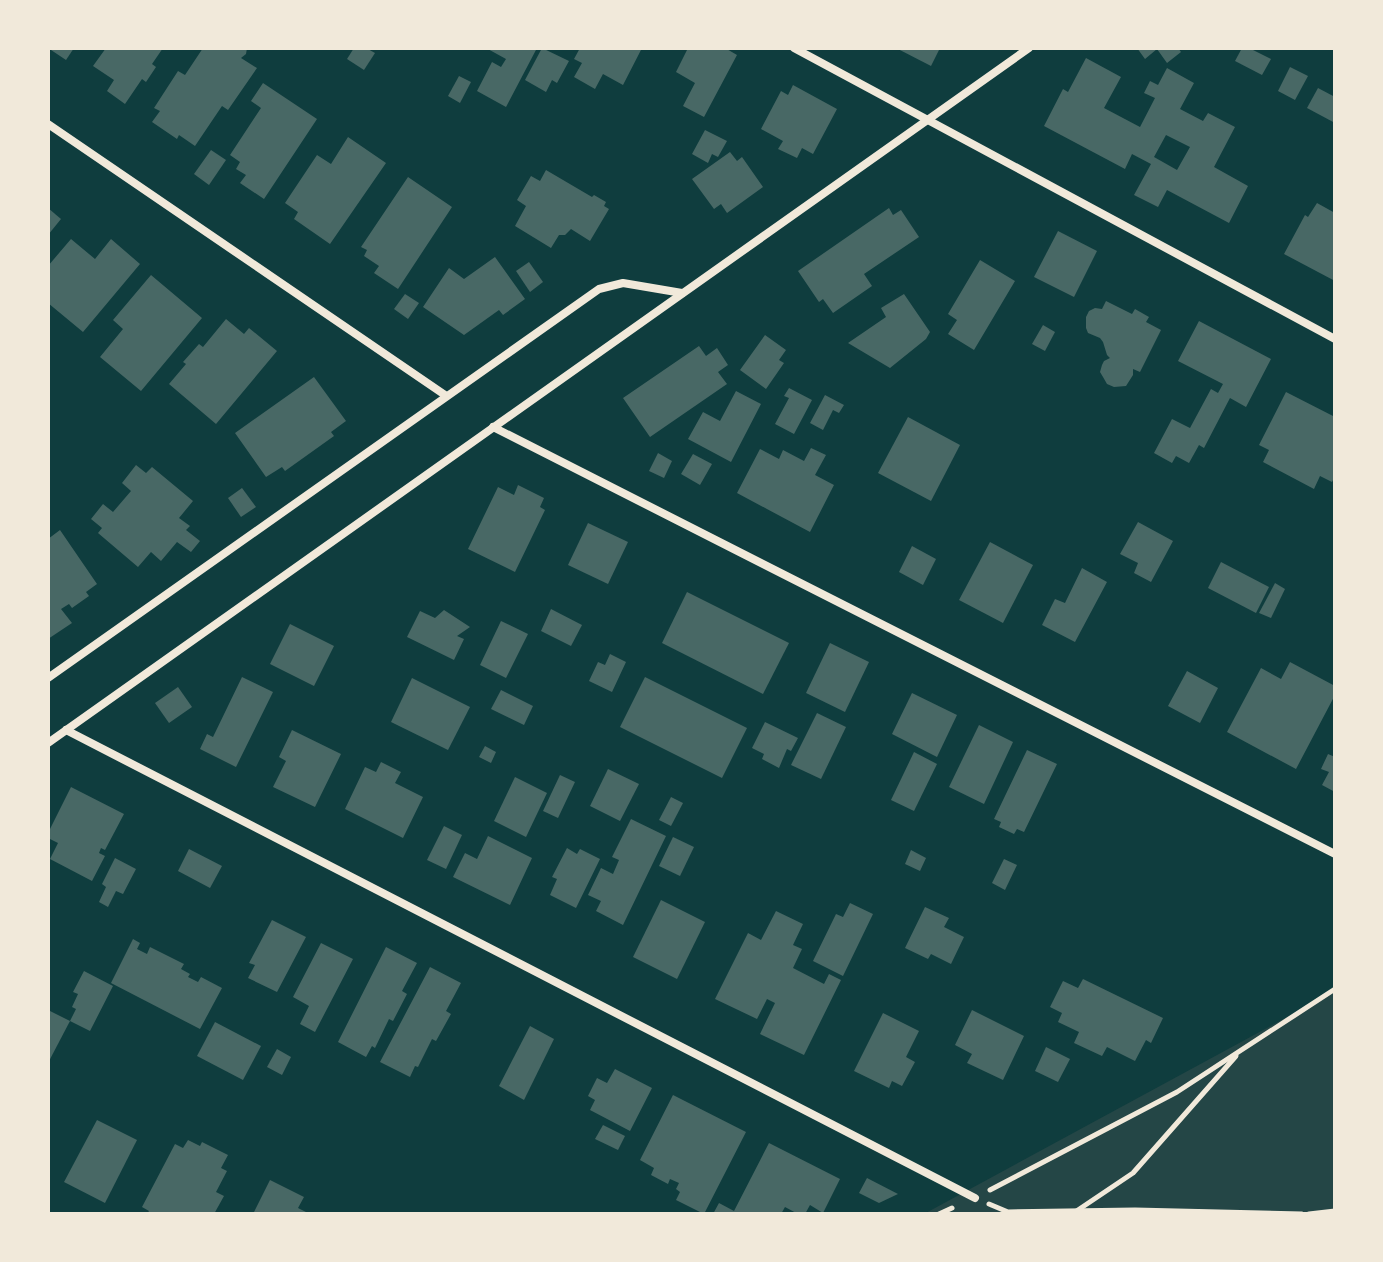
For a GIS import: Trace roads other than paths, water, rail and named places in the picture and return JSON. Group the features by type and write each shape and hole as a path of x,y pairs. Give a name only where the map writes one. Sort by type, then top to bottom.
{"street":[{"path":"794,48 1335,339"},
{"path":"48,743 1029,48"},
{"path":"48,124 445,395"},
{"path":"48,678 599,289 623,283 682,293"},
{"path":"493,427 1335,854"},
{"path":"66,730 975,1198"}]}
